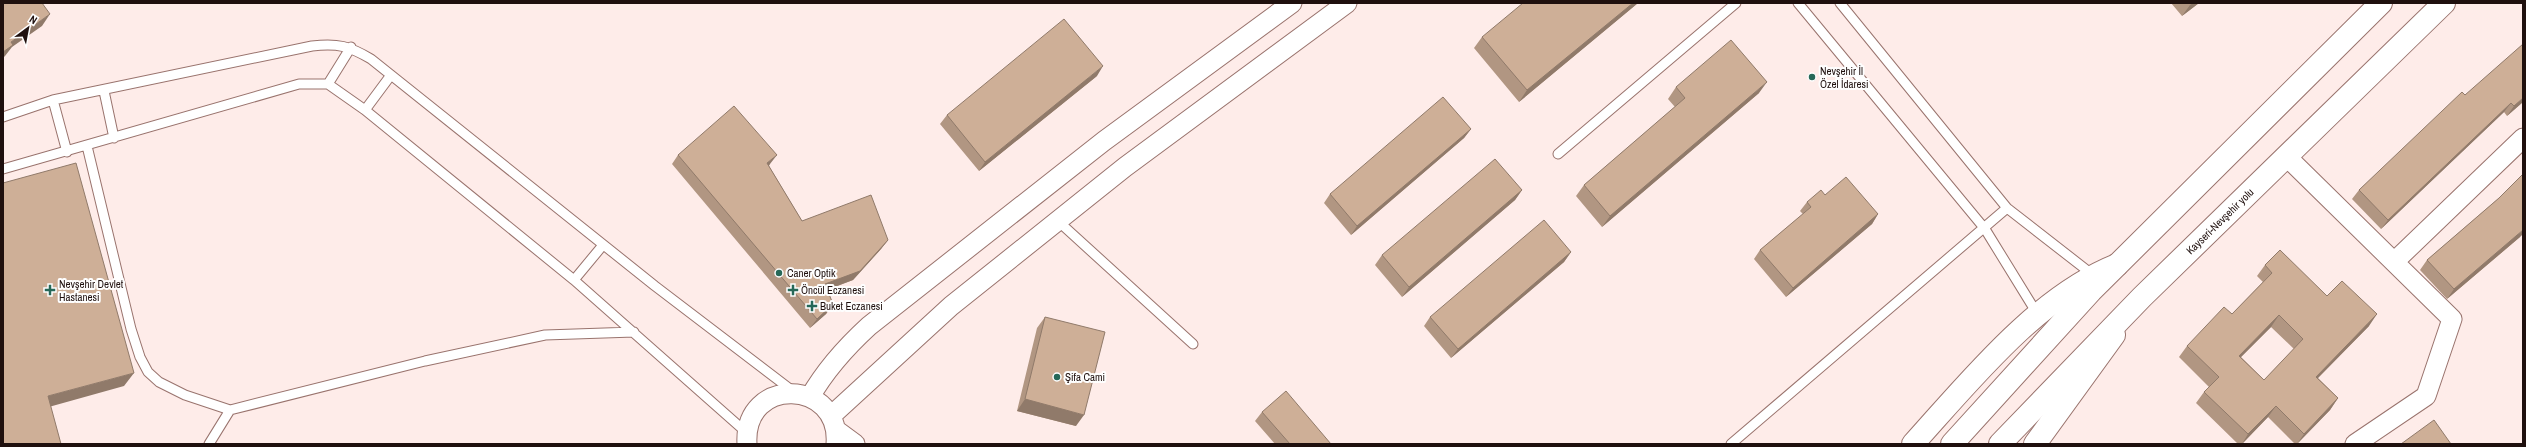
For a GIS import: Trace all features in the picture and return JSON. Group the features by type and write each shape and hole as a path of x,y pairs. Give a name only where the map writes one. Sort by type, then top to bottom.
{"main road":[{"path":"1952,444 2014,374 2117,265 2380,3"},
{"name":"Kayseri-Nevşehir yolu","path":"2000,444 2142,297 2444,3"},
{"path":"1913,444 1977,373 2054,299 2093,275 2117,265"},
{"path":"2035,444 2052,434 2142,297"}],"street":[{"path":"803,395 840,353 869,326 1104,141 1292,3"},
{"path":"834,430 951,306 1125,167 1347,3"},
{"path":"2395,261 2523,138"},
{"path":"2286,156 2395,261 2452,319 2426,396 2355,444"},
{"path":"747,438 750,419 758,407 769,399 782,394 803,395 822,405 834,430 855,444"}],"lane":[{"path":"1558,154 1736,3"},
{"path":"1798,3 1985,229 2038,315"},
{"path":"1840,3 2007,208 2093,275"},
{"path":"3,117 53,100 312,46 330,44 351,47 391,75 603,245 803,395"},
{"path":"328,84 351,47"},
{"path":"365,110 391,75"},
{"path":"3,169 88,146 299,84 328,84 365,110 574,280 634,332 747,438"},
{"path":"104,90 114,138"},
{"path":"53,100 67,152"},
{"path":"88,146 140,357 148,372 159,382 185,395 230,410 425,361 538,337 634,332"},
{"path":"1732,444 1985,229 2007,208"},
{"path":"1058,221 1193,344"},
{"path":"574,280 603,245"},
{"path":"208,444 230,410"}],"building":[{"path":"3,3 42,3 50,14 11,42 13,45 3,52"},
{"path":"1523,3 1633,3 1527,90 1482,37"},
{"path":"1064,19 1103,66 985,162 947,115"},
{"path":"1731,40 1767,82 1610,216 1584,185 1685,98 1676,87"},
{"path":"2523,44 2523,98 2514,106 2511,103 2388,220 2359,190 2462,92 2465,95"},
{"path":"1443,97 1471,129 1357,226 1330,194"},
{"path":"734,106 777,155 767,163 802,221 871,195 888,240 860,271 825,284 833,304 817,319 678,155"},
{"path":"1495,159 1522,190 1409,287 1382,255"},
{"name":"Nevşehir Devlet Hastanesi","path":"76,163 134,373 48,396 61,444 3,444 3,183"},
{"path":"2523,174 2523,230 2454,289 2427,260 2499,198"},
{"path":"1846,177 1878,214 1793,288 1760,250 1811,207 1807,202 1821,190 1825,195"},
{"path":"1544,220 1571,252 1458,349 1430,317"},
{"path":"2280,250 2327,296 2342,281 2377,314 2316,377 2338,398 2304,434 2276,406 2248,434 2204,392 2219,377 2187,346 2224,307 2232,314 2272,273 2265,265","holes":["2279,315 2303,339 2264,380 2239,356"]},
{"name":"Şifa Cami","path":"1045,317 1105,332 1084,415 1025,399"},
{"path":"1286,391 1331,444 1290,444 1262,412"},
{"path":"2434,420 2451,444 2401,444"}],"place":[{"name":"Nevşehir İl Özel İdaresi","path":"1812,77"},
{"name":"Caner Optik","path":"779,273"},
{"name":"Nevşehir Devlet Hastanesi","path":"50,290"},
{"name":"Öncül Eczanesi","path":"793,290"},
{"name":"Buket Eczanesi","path":"812,306"},
{"name":"Şifa Cami","path":"1057,377"}]}
